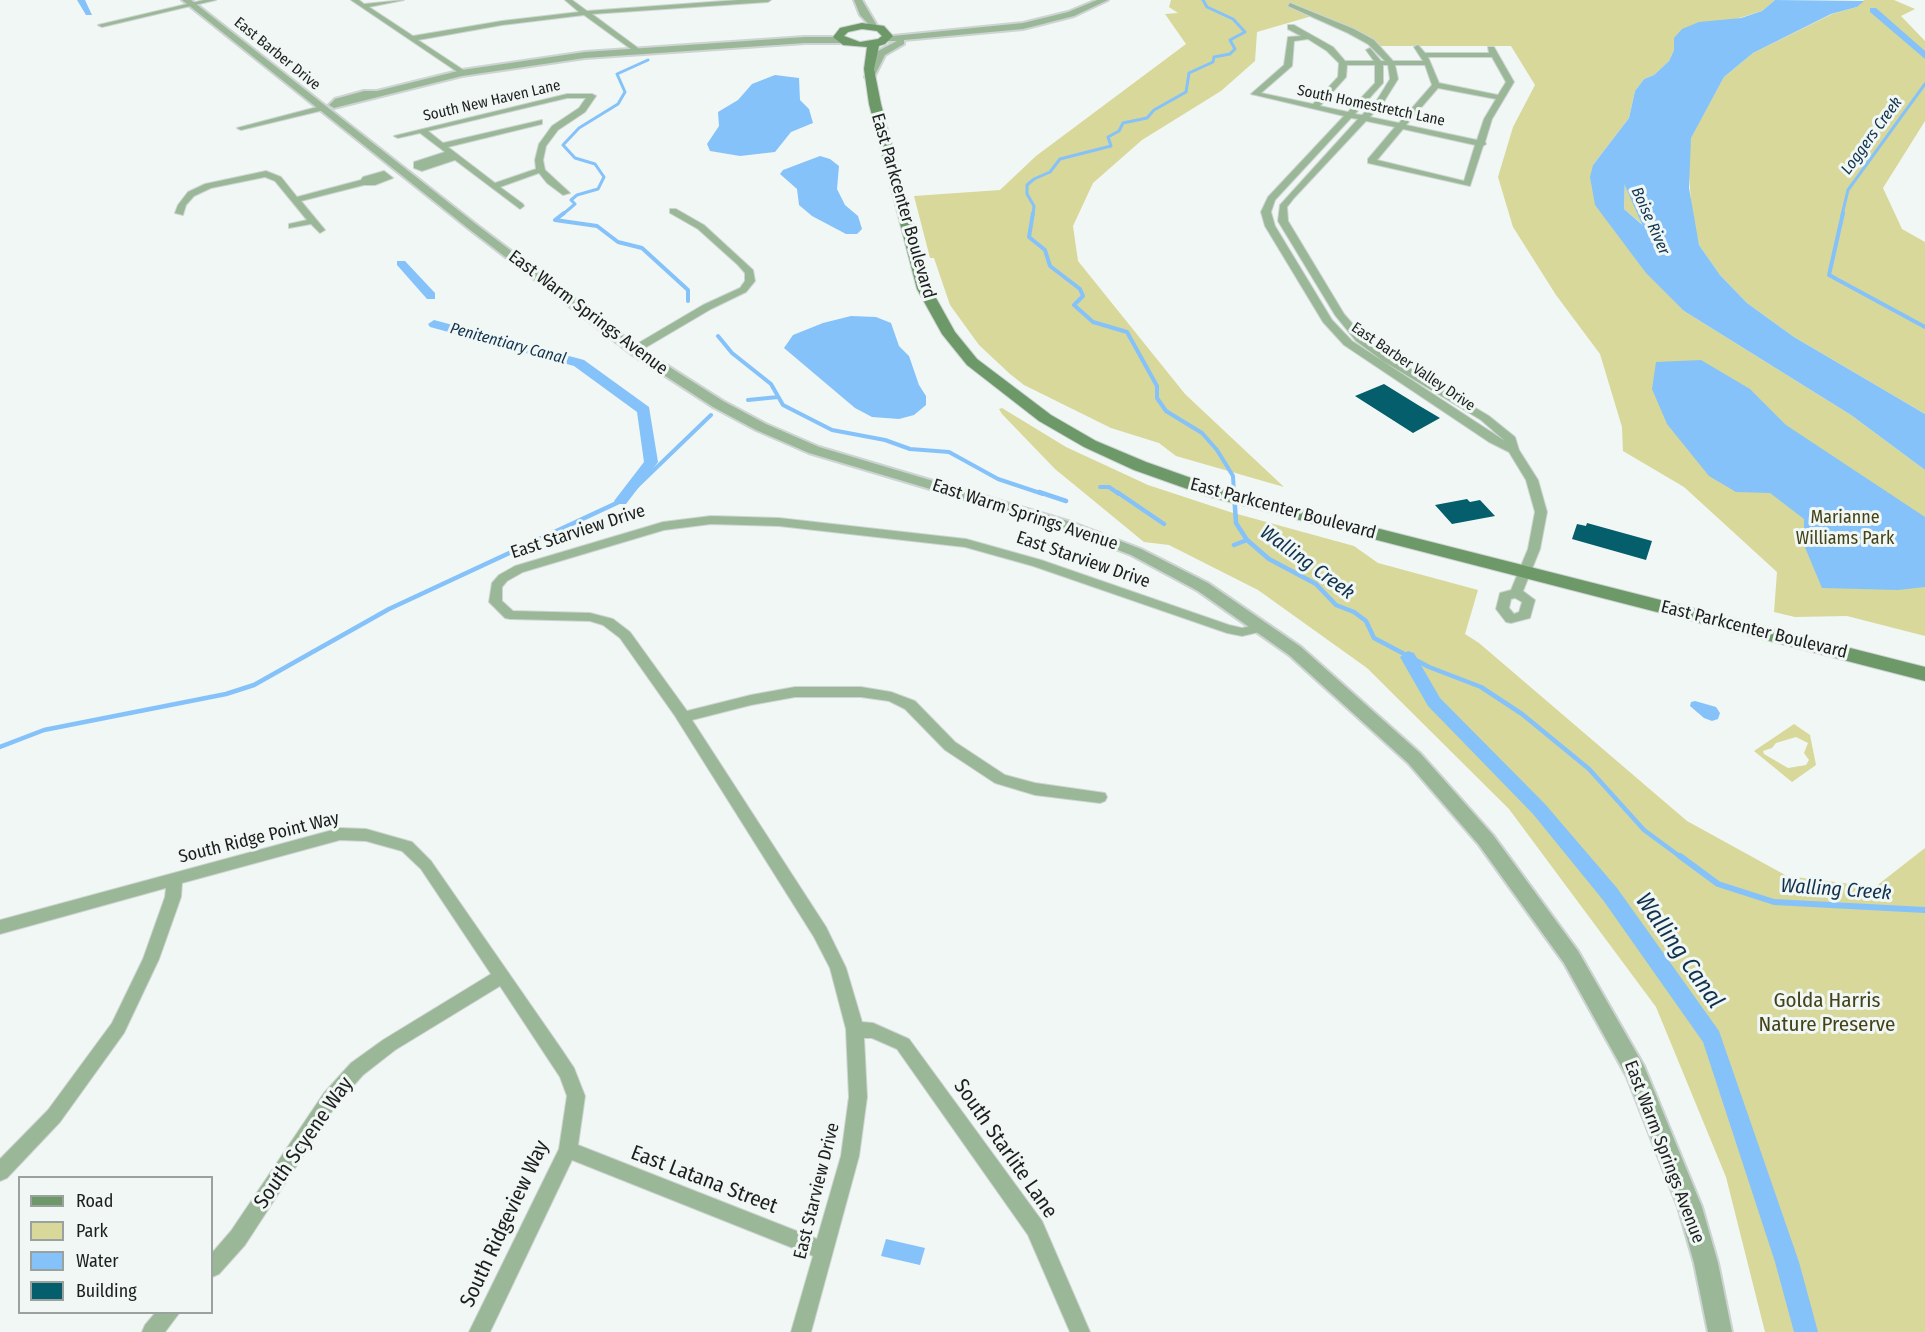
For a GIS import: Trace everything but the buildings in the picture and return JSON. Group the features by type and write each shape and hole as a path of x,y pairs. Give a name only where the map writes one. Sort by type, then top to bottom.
{"main road":[{"path":"878,28 888,33 886,39 874,44 845,35 878,28"},
{"name":"East Parkcenter Boulevard","path":"845,35 870,73"},
{"name":"East Parkcenter Boulevard","path":"874,44 870,52 870,73 924,289 949,334 987,376 1045,417 1090,444 1191,484 1278,509 1925,674"}],"street":[{"path":"102,25 188,2 213,0"},
{"path":"354,0 462,73"},
{"path":"363,6 401,0"},
{"path":"411,39 502,23 574,14 768,0"},
{"path":"241,128 327,106 367,93 376,94 462,73 621,51 845,35 854,15 848,0"},
{"path":"858,0 863,13 878,28 905,32 1004,23 1055,13 1090,0"},
{"path":"870,73 881,53 888,47 909,39 1042,22 1083,10 1104,0"},
{"name":"East Barber Drive","path":"188,2 327,106"},
{"path":"564,2 585,13 635,50"},
{"path":"564,2 574,14 621,51"},
{"path":"1287,3 1291,8 1356,39 1375,55 1379,63"},
{"path":"1287,3 1362,36 1378,48 1391,63"},
{"path":"1291,27 1330,49 1344,63 1391,63 1493,52 1510,82 1488,119 1482,144 1467,184 1371,161 1436,85"},
{"path":"886,39 955,33"},
{"name":"South Homestretch Lane","path":"1312,37 1291,39 1288,66 1255,94 1482,144"},
{"path":"1418,47 1436,85"},
{"path":"1314,108 1342,77 1344,63"},
{"name":"East Barber Valley Drive","path":"1379,63 1379,83 1351,116 1271,200 1266,212 1270,226 1328,322 1348,343 1493,440 1513,450"},
{"name":"East Barber Valley Drive","path":"1391,63 1394,79 1387,93 1291,196 1283,207 1283,221 1340,315 1360,339 1387,359 1485,418 1509,437 1513,450 1532,480 1542,512 1534,549 1516,593"},
{"path":"1436,85 1501,98"},
{"name":"South New Haven Lane","path":"398,136 567,96 592,96 578,113"},
{"name":"East Warm Springs Avenue","path":"327,106 402,171 634,350 684,384 761,427 814,450 1102,538 1171,569 1263,627 1296,651 1414,758 1486,840 1571,957 1636,1073 1690,1207 1706,1263 1720,1332"},
{"path":"442,146 578,113"},
{"path":"567,193 550,181 541,170 539,160 542,146 555,128 578,113"},
{"path":"540,122 555,128"},
{"path":"422,131 520,206"},
{"path":"295,200 454,155"},
{"path":"493,186 541,170"},
{"path":"180,213 182,205 191,194 208,186 266,174 274,176 320,230"},
{"path":"634,350 707,307 743,290 750,281 750,272 741,263 701,227 673,211"},
{"path":"292,226 313,221"},
{"name":"East Starview Drive","path":"801,1332 851,1146 858,1097 855,1029 838,968 820,932 684,717 625,635 608,622 575,615 510,615 495,602 493,594 496,586 503,578 519,570 663,526 711,520 779,522 966,543 1037,563 1227,629 1242,632 1263,627"},
{"path":"684,717 751,700 795,692 861,692 891,697 910,705 950,746 974,764 1000,779 1035,789 1100,797"},
{"name":"South Ridge Point Way","path":"0,927 340,834 385,838 406,846 426,865 502,976"},
{"path":"0,1172 54,1116 118,1028 151,959 173,897 175,880"},
{"name":"South Ridgeview Way","path":"479,1332 568,1150 576,1096 568,1074 502,976"},
{"name":"South Scyene Way","path":"213,1266 238,1238 330,1099 357,1069 389,1045 502,976"},
{"name":"South Starlite Lane","path":"855,1029 873,1031 903,1044 1035,1228 1080,1332"},
{"name":"East Latana Street","path":"568,1150 824,1251"},
{"path":"152,1332 168,1314"}],"green space":[{"name":"Marianne Williams Park","path":"1171,0 1775,0 1762,11 1674,38 1674,50 1669,61 1654,75 1644,79 1635,91 1629,118 1593,165 1684,311 1851,415 1925,470 1925,636 1847,616 1795,617 1774,612 1777,572 1684,487 1623,451 1622,427 1600,354 1556,295 1513,227 1498,177 1513,127 1535,85 1511,46 1372,46 1350,32 1312,16 1257,32 1255,61 1221,91 1142,140 1093,183 1073,226 1078,261 1185,394 1284,487 1176,456 1159,443 1111,428 1024,385 1010,374 979,345 950,305 934,258 930,258 914,196 1000,190 1036,156 1186,44 1165,14 1178,13 1169,7"},
{"path":"1864,0 1894,0 1915,9 1901,16 1925,41 1925,121 1883,188 1902,229 1925,242 1925,414 1794,337 1747,303 1720,275 1699,245 1692,215 1688,162 1691,137 1724,77 1753,53 1832,14 1857,7"},
{"path":"1625,177 1658,223 1659,235 1654,234 1624,209"},
{"name":"Golda Harris Nature Preserve","path":"1002,408 1066,447 1148,485 1230,512 1354,546 1378,563 1478,590 1465,634 1479,643 1687,821 1787,876 1875,887 1925,848 1925,1332 1765,1332 1726,1177 1656,1007 1509,809 1367,668 1258,590 1169,545 1144,542 1055,469 1002,414 999,409"},
{"path":"1794,724 1810,735 1816,765 1792,782 1754,751","holes":["1796,737 1808,743 1804,753 1809,760 1806,765 1788,768 1764,754 1763,751 1772,748 1776,743"]}],"water":[{"path":"1775,0 1864,1 1857,7 1831,14 1753,53 1724,77 1691,138 1689,188 1699,245 1720,275 1747,303 1794,337 1925,414 1925,470 1851,415 1684,311 1646,273 1595,205 1590,177 1593,165 1629,118 1635,91 1644,79 1654,75 1669,61 1674,50 1674,38 1682,29 1699,22 1741,18 1762,11","holes":["1625,177 1658,223 1659,235 1653,234 1624,209"]},
{"path":"775,75 799,78 800,100 809,109 813,123 791,132 775,152 740,156 710,151 707,144 719,126 718,112 738,100 752,84"},
{"path":"820,156 830,159 839,166 837,189 845,205 858,216 862,229 857,234 846,234 812,216 799,205 797,189 780,174 783,170"},
{"path":"851,316 876,317 891,323 899,346 909,356 919,385 926,396 926,405 914,415 899,419 872,417 855,408 784,348 793,335 823,323"},
{"path":"1701,360 1750,389 1786,425 1925,517 1925,587 1898,590 1822,588 1804,545 1804,519 1770,493 1736,492 1709,476 1667,424 1652,389 1656,362"},
{"path":"1691,702 1716,707 1720,713 1718,719 1712,721 1704,718 1690,706"},
{"path":"886,1239 925,1248 920,1265 881,1256"}],"waterway":[{"name":"Penitentiary Canal","path":"81,0 89,13"},
{"name":"Walling Creek","path":"1033,215 1034,206 1027,194 1027,185 1034,179 1050,172 1060,159 1111,146 1108,137 1119,131 1123,123 1147,118 1154,110 1186,92 1189,73 1213,62 1214,57 1230,54 1235,49 1230,40 1245,32 1233,19 1207,7 1203,0"},
{"path":"1873,10 1925,56"},
{"path":"562,215 575,204 571,200 577,195 598,189 604,177 595,164 575,158 563,145 579,128 618,104 625,92 617,74 648,60"},
{"name":"Loggers Creek","path":"1842,215 1848,190 1925,84"},
{"name":"Boise River","path":"1635,161 1629,174 1669,263 1674,268"},
{"path":"564,213 555,220 597,226 618,242 642,248 688,290 688,301"},
{"name":"Walling Creek","path":"1033,213 1029,237 1045,250 1050,266 1080,289 1083,296 1074,305 1093,322 1127,332 1157,386 1157,398 1166,411 1202,433 1217,450 1233,476 1234,494"},
{"name":"Loggers Creek","path":"1843,213 1829,275 1925,327"},
{"name":"Penitentiary Canal","path":"401,263 431,296"},
{"name":"Penitentiary Canal","path":"434,324 579,363 644,410 651,462 621,501"},
{"path":"718,336 732,353 771,384 783,405 832,430 885,440 910,449 949,452 998,479 1043,494"},
{"path":"748,400 778,397"},
{"path":"629,494 711,415"},
{"path":"1100,487 1109,487 1119,494"},
{"path":"0,747 44,730 226,694 254,685 389,609 621,501 630,492"},
{"path":"1039,492 1066,501"},
{"path":"1117,492 1164,524"},
{"name":"Walling Creek","path":"1234,492 1236,523 1247,540"},
{"path":"1234,545 1247,540"},
{"name":"Walling Creek","path":"1247,540 1269,559 1316,584 1336,605 1354,612 1366,621 1374,638 1429,667 1481,687 1522,714 1589,769 1644,830 1682,858"},
{"name":"Walling Canal","path":"1408,657 1434,702 1539,809 1610,894 1712,1038 1787,1262 1806,1332"},
{"name":"Walling Creek","path":"1680,856 1718,884 1774,902 1925,910"}]}
